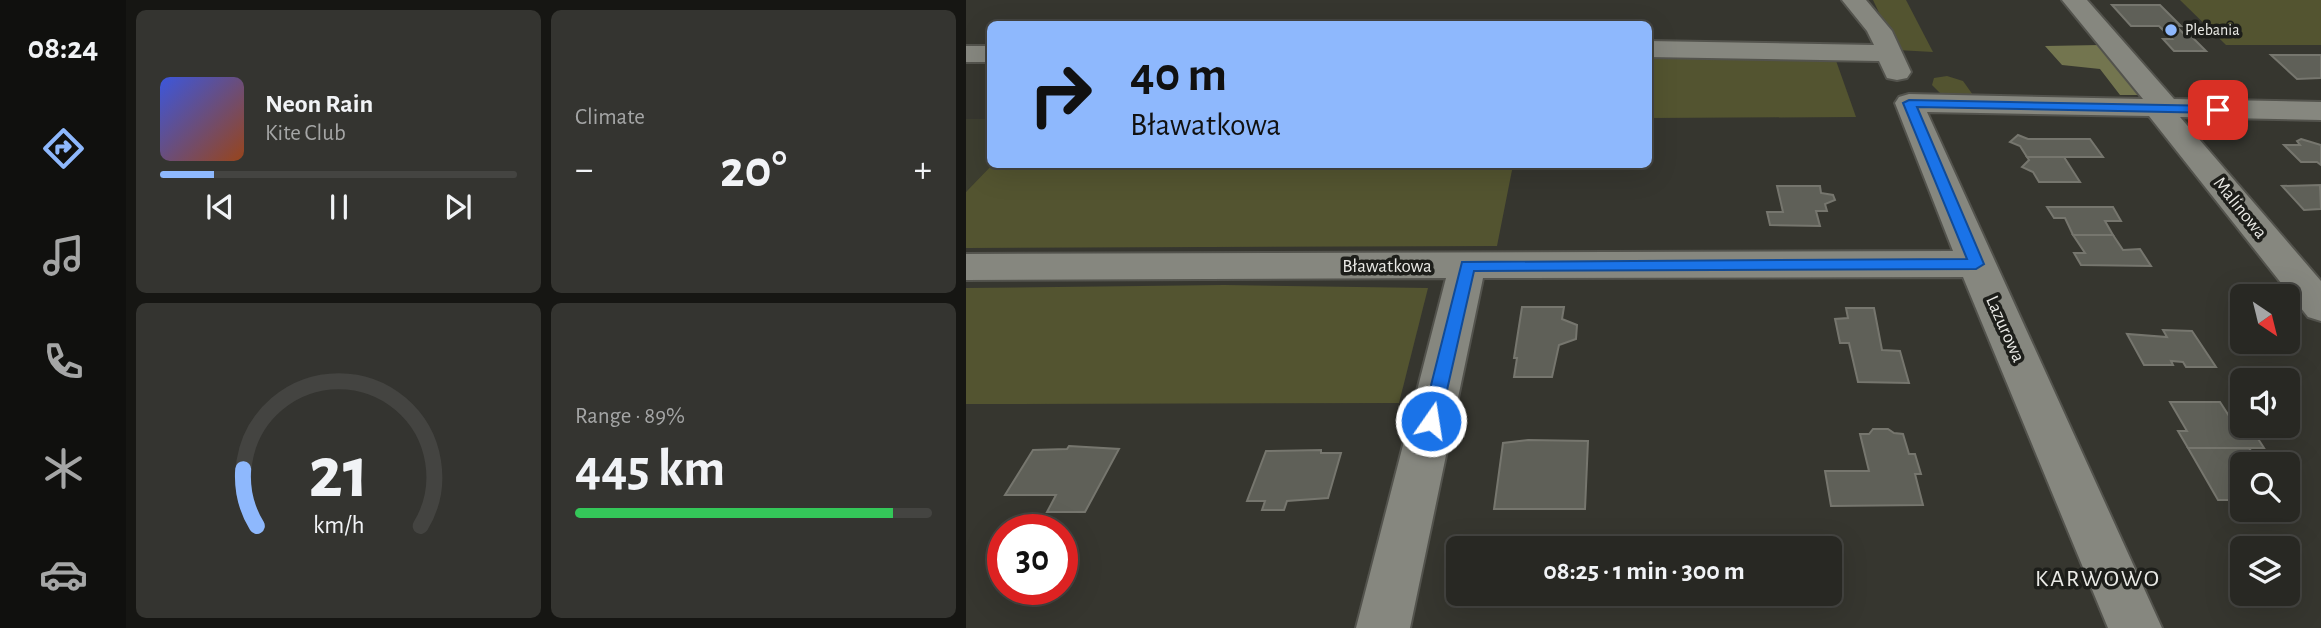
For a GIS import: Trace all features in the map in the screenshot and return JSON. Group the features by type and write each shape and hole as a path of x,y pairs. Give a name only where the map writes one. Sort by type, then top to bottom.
{"street":[{"name":"Lazurowa","path":"1854,0 1859,10 1877,27 1889,53 1976,264 2135,628"},
{"name":"Malinowa","path":"2074,0 2321,307"},
{"path":"1652,50 1889,53"},
{"path":"966,54 987,54"},
{"path":"1909,103 2321,111"},
{"name":"Bławatkowa","path":"966,267 1976,264"},
{"path":"1383,628 1467,265"}],"shaded area":[{"path":"966,119 987,119 987,168 989,168 966,192"}],"green space":[{"path":"1873,0 1906,0 1933,52 1897,50"},
{"path":"2180,0 2321,0 2321,45 2226,45"},
{"path":"2100,45 2146,95 2120,95 2100,69 2062,65 2045,46"},
{"path":"1652,53 1834,55 1856,117 1652,118"},
{"path":"1947,76 1963,81 1973,95 1942,95 1932,85 1934,78"},
{"path":"989,168 1512,168 1497,246 966,248 966,192"},
{"path":"1224,285 1428,288 1399,403 966,404 966,288"}],"building":[{"name":"Plebania","path":"2112,5 2160,5 2181,26 2176,26 2184,34 2189,34 2206,51 2174,51 2163,39 2172,39 2159,26 2131,26"},
{"path":"2271,55 2321,55 2321,78 2297,79"},
{"path":"2018,135 2028,139 2090,139 2103,157 2027,157 2020,146 2010,142"},
{"path":"2301,139 2321,145 2321,165 2317,162 2301,162 2284,145 2300,145 2297,141"},
{"path":"2027,157 2064,157 2080,182 2039,182 2033,172 2022,167 2029,160"},
{"path":"2320,185 2321,209 2304,210 2282,186"},
{"path":"1777,186 1820,186 1821,193 1833,195 1835,200 1825,204 1827,211 1816,211 1820,226 1770,225 1767,212 1783,212"},
{"path":"2047,207 2113,207 2121,221 2105,221 2113,235 2073,235 2065,218 2054,218"},
{"path":"2073,235 2113,235 2123,250 2140,249 2151,266 2081,265 2074,253 2085,253"},
{"path":"1522,307 1564,307 1562,319 1577,325 1576,339 1559,345 1552,377 1514,377 1517,358 1514,358"},
{"path":"1846,308 1874,308 1882,350 1900,351 1909,383 1858,382 1849,343 1840,343 1835,319 1848,318"},
{"path":"2163,330 2192,331 2216,367 2186,367 2183,362 2171,361 2173,365 2144,365 2127,334 2167,337"},
{"path":"2170,402 2220,402 2230,417 2230,438 2257,438 2264,448 2188,448 2178,431 2187,431"},
{"path":"1873,429 1888,429 1903,434 1909,454 1915,454 1921,474 1915,474 1923,505 1831,506 1825,471 1869,471 1860,434 1869,434"},
{"path":"1528,440 1588,441 1585,509 1494,509 1503,443"},
{"path":"1069,446 1119,449 1085,512 1047,512 1056,495 1005,495 1033,450 1067,449"},
{"path":"2188,448 2249,448 2252,452 2230,452 2230,500 2218,500"},
{"path":"1321,450 1321,453 1341,453 1328,498 1287,501 1284,510 1262,510 1265,501 1247,501 1266,451"}],"place":[{"name":"Plebania","path":"2171,30"}],"district":[{"name":"KARWOWO","path":"2098,579"}],"route":[{"path":"1431,421 1467,265 1976,264 1909,103 2218,110"}]}
